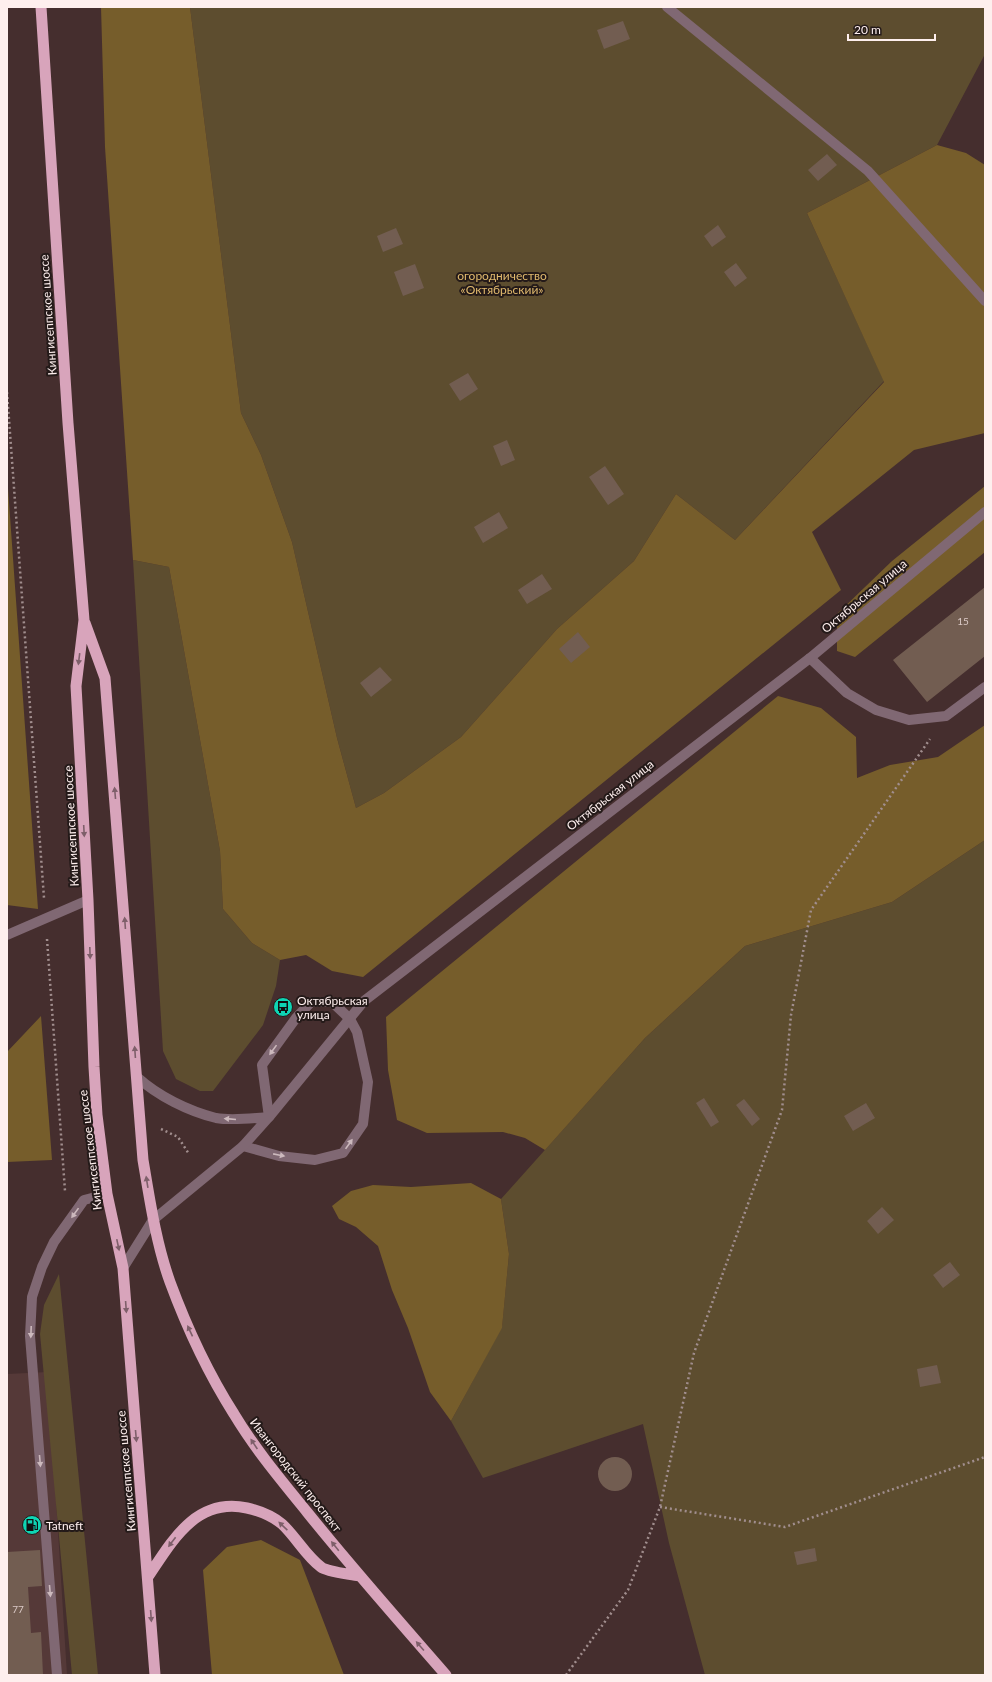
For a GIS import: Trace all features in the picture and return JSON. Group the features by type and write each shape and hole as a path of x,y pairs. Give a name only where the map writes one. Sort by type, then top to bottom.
{"highway":[{"name":"Кингисеппское шоссе","path":"41,7 68,423 84,620 76,686 99,1133 107,1194 123,1268 155,1675"},
{"name":"Кингисеппское шоссе","path":"84,620 105,678 143,1160 153,1220"},
{"name":"Ивангородский проспект","path":"153,1220 169,1280 189,1330 212,1378 230,1408 259,1452 359,1576 446,1675"},
{"path":"148,1578 173,1540 190,1522 211,1509 235,1506 261,1511 282,1524 322,1568 359,1576"}],"street":[{"path":"667,7 868,171 985,301"},
{"name":"Октябрьская улица","path":"123,1268 153,1220 243,1146 269,1117 364,1001 810,658 985,512"},
{"path":"810,658 847,693 876,710 909,720 946,716 985,687"},
{"path":"7,935 88,900"},
{"path":"137,1077 151,1090 189,1108 217,1118 238,1119 269,1117 262,1065 296,1018 311,1002 332,1002 350,1019 357,1032 368,1082 363,1124 343,1153 315,1160 279,1156 243,1146"},
{"path":"57,1675 30,1336 32,1297 54,1242 84,1200 107,1194"}],"path":[{"path":"7,392 65,1194"},
{"path":"566,1675 628,1590 660,1507 694,1353 782,1110 791,1015 811,910 946,716"},
{"path":"159,1128 178,1137 189,1154"},
{"path":"178,1137 180,1131"},
{"path":"660,1507 785,1527 985,1457"}],"shaded area":[{"path":"101,7 190,7 241,413 261,455 292,542 337,738 356,808 384,793 461,737 557,629 634,561 676,494 735,540 884,382 807,213 937,145 966,153 985,165 985,433 914,450 812,532 841,590 363,977 332,971 306,955 280,960 252,943 223,909 220,851 169,567 133,560 105,147"},
{"path":"7,474 38,909 7,905"},
{"path":"985,486 985,552 855,657 837,651 837,614 892,561"},
{"path":"778,696 821,708 856,737 857,778 890,765 938,757 985,725 985,840 892,902 745,946 645,1038 545,1150 525,1138 503,1132 427,1133 397,1120 388,1070 386,1017"},
{"path":"41,1016 52,1160 7,1162 7,1052"},
{"path":"471,1183 501,1199 509,1254 502,1328 451,1421 430,1392 408,1328 392,1290 378,1246 356,1227 339,1219 332,1206 351,1191 373,1185 411,1187"},
{"name":"Tatneft","path":"48,1372 67,1675 7,1675 7,1374"},
{"path":"261,1540 300,1560 344,1675 212,1675 203,1570 227,1547"}],"green space":[{"name":"огородничество «Октябрьский»","path":"190,7 985,7 985,54 937,145 807,213 884,381 735,540 676,494 634,561 557,629 461,737 384,793 356,808 337,738 292,542 261,455 241,413"},
{"path":"133,560 169,567 220,851 223,909 252,943 280,960 276,986 263,1025 213,1091 200,1091 176,1079 163,1051"},
{"path":"985,840 985,1675 705,1675 669,1543 643,1424 483,1478 451,1421 502,1327 509,1254 501,1199 645,1038 745,946 892,902"},
{"path":"59,1274 98,1675 72,1675 40,1334 44,1305"}],"building":[{"path":"623,21 630,39 604,49 597,30"},
{"path":"827,154 837,165 818,181 808,170"},
{"path":"718,225 726,237 712,247 704,236"},
{"path":"396,228 403,244 383,252 377,236"},
{"path":"736,263 747,278 735,287 724,272"},
{"path":"415,264 424,288 403,296 394,272"},
{"path":"468,373 478,389 460,401 449,384"},
{"path":"507,440 515,460 501,466 493,446"},
{"path":"605,466 624,494 608,505 589,477"},
{"path":"499,512 508,528 483,543 474,527"},
{"path":"542,574 552,589 527,604 518,590"},
{"path":"985,587 985,656 927,702 893,660"},
{"path":"578,632 590,647 571,663 559,649"},
{"path":"380,667 392,680 371,697 360,683"},
{"path":"704,1098 719,1122 711,1127 696,1103"},
{"path":"744,1099 760,1119 752,1126 736,1105"},
{"path":"866,1103 875,1118 853,1131 844,1116"},
{"path":"882,1207 894,1220 878,1234 867,1221"},
{"path":"950,1262 960,1275 943,1288 933,1275"},
{"path":"937,1365 941,1383 920,1387 917,1369"},
{"path":"618,1457 625,1459 630,1464 632,1474 630,1484 625,1489 612,1491 605,1489 600,1484 598,1471 600,1464 605,1459"},
{"path":"815,1548 817,1561 797,1565 794,1552"},
{"path":"40,1550 42,1586 28,1587 31,1633 41,1632 43,1675 7,1675 7,1552"}],"place":[{"name":"Октябрьская улица","path":"283,1007"},
{"name":"Tatneft","path":"32,1525"}]}
